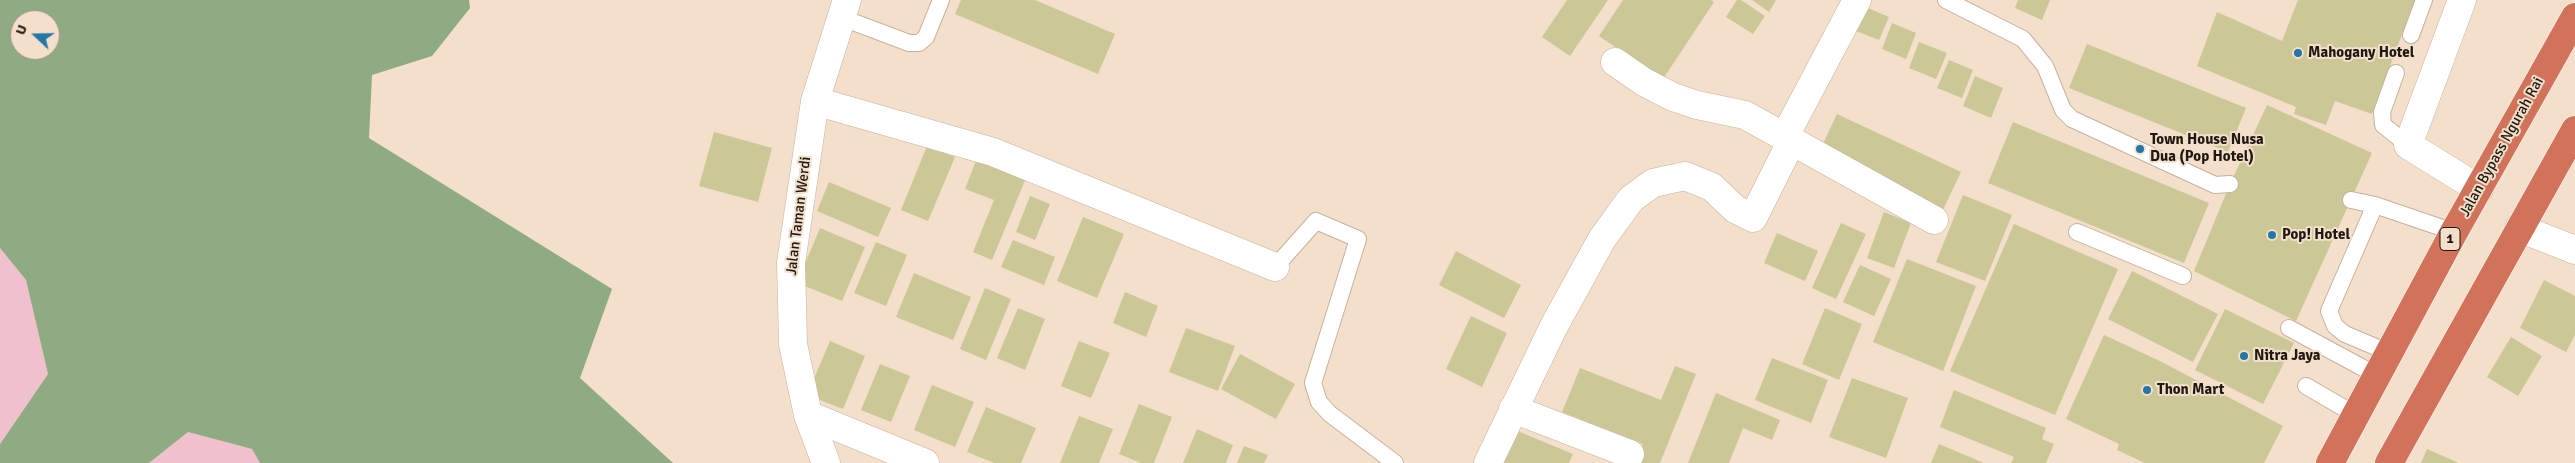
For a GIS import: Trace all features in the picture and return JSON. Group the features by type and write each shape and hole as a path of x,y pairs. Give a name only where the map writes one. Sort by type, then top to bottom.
{"highway":[{"name":"Jalan Bypass Ngurah Rai","path":"2330,463 2454,232 2575,17"},
{"path":"2389,463 2575,130"}],"street":[{"path":"1488,463 1554,326 1602,239 1631,199 1653,183 1685,176 1712,187 1736,209 1753,218 1788,138 1857,0"},
{"path":"2462,0 2408,145 2479,188"},
{"name":"Jalan Taman Werdi","path":"826,463 808,415 794,344 791,263 815,102 844,8"},
{"path":"1615,62 1644,82 1673,97 1697,105 1745,114 1934,220"},
{"path":"815,102 993,152 1275,267"},
{"path":"2519,228 2575,250"},
{"path":"1513,408 1630,454"},
{"path":"808,415 925,463"}],"lane":[{"path":"844,8 909,43 918,43 926,38 942,0"},
{"path":"1946,0 2023,39 2045,66 2063,110 2072,119 2215,185 2230,184"},
{"path":"2411,35 2424,0"},
{"path":"2396,73 2382,112 2383,125 2408,145"},
{"path":"2351,200 2375,205 2454,232"},
{"path":"2375,205 2329,311 2335,326 2384,364"},
{"path":"1275,267 1316,221 1358,239 1313,383 1319,402 1330,414 1395,463"},
{"path":"2077,232 2183,276"},
{"path":"2289,328 2384,364"},
{"path":"2306,386 2356,415"}],"shaded area":[{"path":"0,0 469,0 470,8 432,56 372,75 369,138 612,289 580,378 673,463 260,463 252,449 188,432 149,463 0,463 0,444 48,374 26,280 0,248"},
{"path":"0,248 26,280 48,374 0,444"},
{"path":"188,432 252,449 260,463 149,463"}],"building":[{"path":"961,0 1035,0 1115,34 1098,74 955,14"},
{"path":"1567,0 1608,0 1570,56 1542,37"},
{"path":"1623,0 1711,0 1714,2 1663,79 1599,36"},
{"path":"1737,0 1741,0 1765,16 1753,34 1726,17"},
{"path":"1752,0 1776,0 1769,12"},
{"path":"2018,0 2050,0 2042,20 2015,8"},
{"name":"Mahogany Hotel","path":"2298,0 2415,0 2372,114 2335,101 2326,125 2294,114 2296,107 2197,66 2217,12 2282,41"},
{"path":"1861,5 1889,17 1879,40 1851,29"},
{"path":"1892,23 1916,33 1906,59 1882,49"},
{"path":"1919,42 1947,53 1936,79 1909,68"},
{"path":"2087,44 2246,108 2228,152 2069,88"},
{"path":"1949,60 1973,70 1962,98 1937,88"},
{"path":"1975,76 2003,88 1991,118 1963,106"},
{"name":"Pop! Hotel","path":"2267,105 2372,153 2296,321 2194,271 2230,184"},
{"path":"1837,114 1961,172 1942,212 1822,146"},
{"path":"2013,122 2209,203 2184,263 1988,183"},
{"path":"714,132 772,148 758,202 699,186"},
{"path":"927,146 955,157 928,221 901,210"},
{"path":"977,158 1026,178 992,260 973,252 994,200 965,189"},
{"path":"829,182 891,208 878,237 817,211"},
{"path":"1963,195 2012,215 1985,281 1936,262"},
{"path":"1030,196 1050,204 1035,240 1016,232"},
{"path":"1884,212 1911,223 1894,268 1867,258"},
{"path":"1083,217 1124,234 1097,298 1057,281"},
{"path":"1841,223 1866,234 1836,299 1812,288"},
{"path":"2014,224 2118,269 2055,415 1950,371"},
{"path":"820,228 865,247 842,301 797,283"},
{"path":"1777,233 1818,251 1805,281 1764,263"},
{"path":"1013,240 1055,257 1044,285 1001,267"},
{"path":"876,242 907,255 886,306 854,293"},
{"path":"1456,251 1521,285 1504,318 1439,285"},
{"path":"1907,259 1976,286 1943,371 1873,342"},
{"path":"1860,265 1891,279 1874,316 1843,302"},
{"path":"2132,271 2218,314 2193,362 2108,319"},
{"path":"914,273 971,297 953,340 896,317"},
{"path":"2544,280 2575,296 2575,335 2566,352 2520,328"},
{"path":"985,288 1011,299 986,360 960,349"},
{"path":"1125,292 1158,306 1146,337 1113,323"},
{"path":"1018,308 1045,319 1025,370 997,358"},
{"path":"1825,308 1862,324 1839,380 1802,364"},
{"name":"Nitra Jaya","path":"2225,309 2294,343 2263,404 2195,370"},
{"path":"1471,316 1507,333 1482,387 1446,369"},
{"path":"1186,328 1235,346 1218,391 1169,372"},
{"name":"Thon Mart","path":"2104,335 2160,361 2283,426 2264,463 2145,463 2117,450 2119,444 2066,419"},
{"path":"2511,337 2542,356 2518,396 2487,377"},
{"path":"830,341 865,356 843,409 807,395"},
{"path":"1079,341 1110,353 1091,398 1061,386"},
{"path":"1240,354 1295,384 1276,419 1221,389"},
{"path":"1772,358 1828,380 1811,423 1755,400"},
{"path":"880,364 910,376 891,422 861,410"},
{"path":"1675,366 1696,374 1660,463 1635,463 1643,444 1562,412 1580,368 1661,400"},
{"path":"1852,378 1908,398 1886,458 1829,437"},
{"path":"932,385 974,402 955,447 914,430"},
{"path":"1954,390 2046,428 2042,439 2054,444 2046,463 2011,463 2014,457 1940,427"},
{"path":"1716,393 1780,420 1772,440 1743,428 1729,463 1688,463"},
{"path":"1139,404 1172,417 1154,463 1141,463 1119,454"},
{"path":"986,407 1036,428 1021,463 994,463 967,452"},
{"path":"1079,416 1113,429 1099,463 1060,463"},
{"path":"1197,429 1233,445 1226,463 1183,463"},
{"path":"1515,430 1573,454 1569,463 1501,463"},
{"path":"1939,444 1984,463 1931,463"},
{"path":"1244,446 1268,455 1264,463 1237,463"},
{"path":"2427,449 2459,463 2421,463"}],"place":[{"name":"Mahogany Hotel","path":"2298,53"},
{"name":"Town House Nusa Dua (Pop Hotel)","path":"2140,149"},
{"name":"Pop! Hotel","path":"2272,235"},
{"name":"Nitra Jaya","path":"2244,356"},
{"name":"Thon Mart","path":"2147,390"}]}
